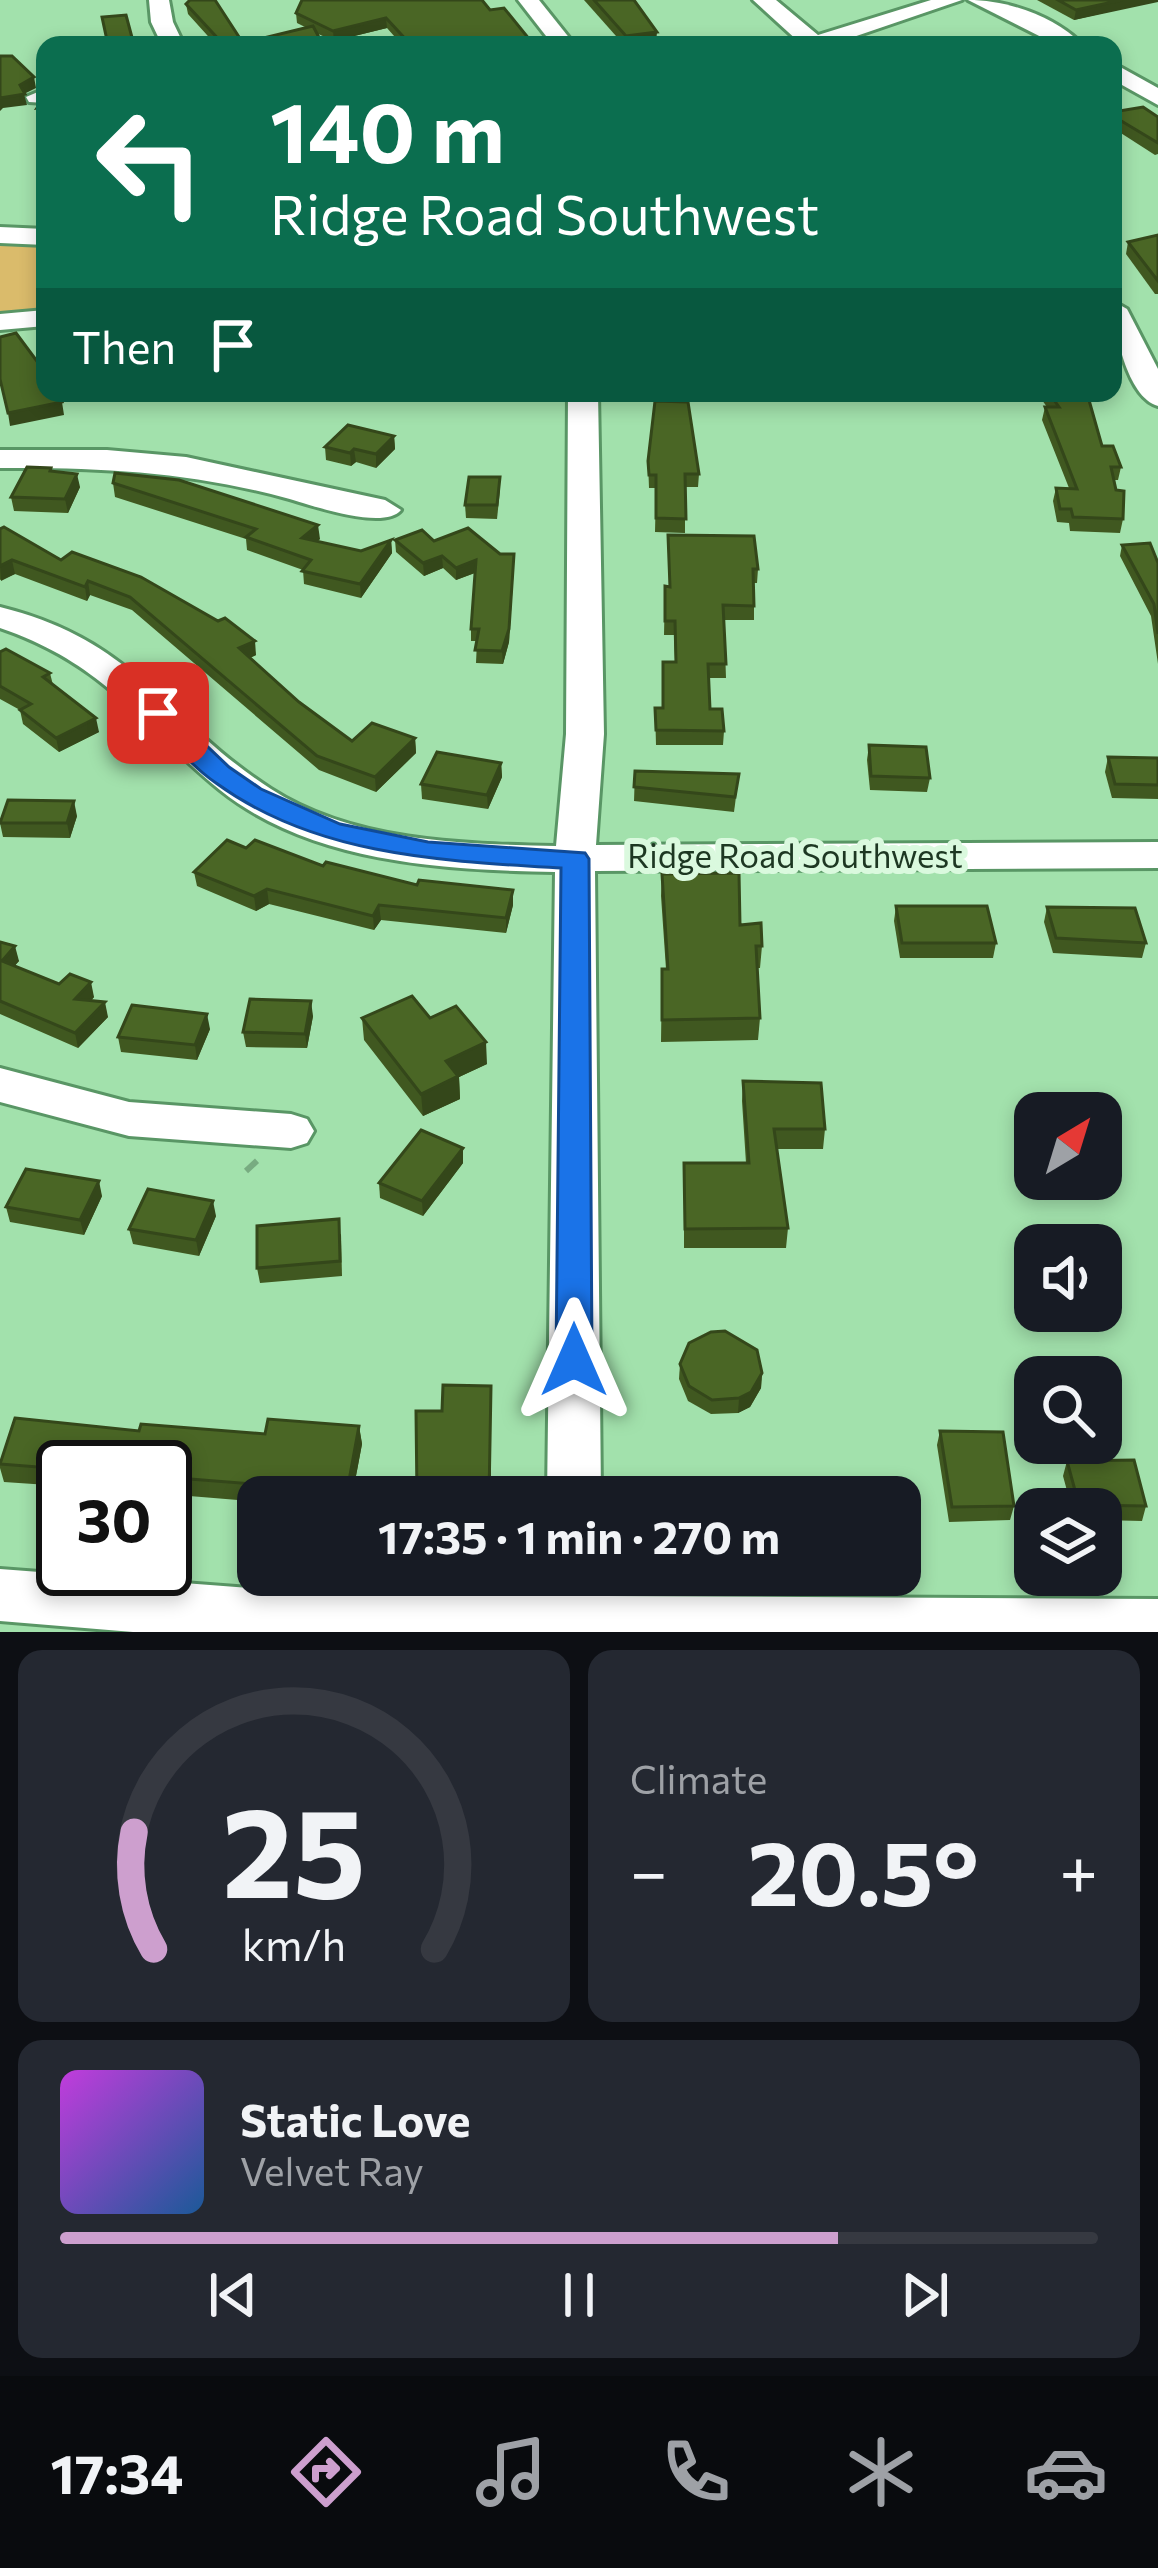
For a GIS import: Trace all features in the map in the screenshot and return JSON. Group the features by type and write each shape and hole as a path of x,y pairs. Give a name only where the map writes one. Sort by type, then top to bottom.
{"street":[{"path":"158,0 169,36"},
{"path":"528,0 551,36"},
{"path":"763,0 802,36"},
{"path":"837,36 952,0"},
{"path":"978,0 1058,36"},
{"path":"1122,75 1153,91"},
{"path":"0,236 36,237"},
{"path":"0,322 36,319"},
{"path":"1122,327 1158,397"},
{"path":"574,1476 575,859 584,734 584,402"},
{"path":"0,459 174,464 255,479 334,503 385,510"},
{"name":"Ridge Road Southwest","path":"0,617 58,638 106,664 219,773 289,814 396,846 575,859 1158,855"},
{"path":"0,1085 112,1116 290,1131"},
{"path":"0,1595 329,1622 573,1598 935,1629 1158,1626"}],"shaded area":[{"path":"0,245 36,246 36,309 0,313"}],"building":[{"path":"215,0 238,36 216,36 186,4"},
{"path":"302,0 482,0 490,10 504,8 527,36 403,36 386,18 333,31 296,13"},
{"path":"594,0 634,0 657,32 626,36"},
{"path":"1058,0 1122,0 1076,10"},
{"path":"126,15 132,36 106,36 102,17"},
{"path":"313,26 318,36 272,36"},
{"path":"0,56 12,56 34,77 20,85 25,94 0,98"},
{"path":"1143,107 1158,117 1158,143 1122,121 1122,110"},
{"path":"1158,235 1158,281 1128,242"},
{"path":"16,333 36,360 36,402 62,402 8,413 0,379 0,337"},
{"path":"655,402 688,402 699,474 685,474 686,519 656,518 656,475 649,475"},
{"path":"1055,402 1090,402 1102,446 1113,446 1121,467 1111,467 1116,490 1124,491 1123,519 1073,517 1071,509 1060,509 1056,488 1077,489 1045,407 1059,407"},
{"path":"348,425 394,436 376,454 325,447"},
{"path":"27,467 77,474 65,499 11,497"},
{"path":"115,473 179,480 318,525 302,538 361,551 391,540 360,584 302,571 311,560 246,537 256,529 113,483"},
{"path":"469,477 500,477 497,505 465,505"},
{"path":"468,528 500,554 514,554 509,629 502,651 475,650 479,629 471,629 476,560 456,568 442,556 423,563 395,540 422,530 434,541"},
{"path":"0,529 61,560 72,552 141,577 218,621 225,618 255,641 239,648 352,741 372,723 415,738 375,777 317,756 130,597 88,581 85,587 12,560 0,566"},
{"path":"668,535 754,536 758,569 753,569 754,606 723,605 726,664 708,664 710,709 722,709 724,731 656,730 655,708 663,708 663,662 676,662 675,621 665,621 665,586 670,587"},
{"path":"1150,543 1158,563 1158,634 1154,604 1122,545"},
{"path":"6,649 50,673 43,677 96,718 56,738 20,710 31,704 0,686 0,652"},
{"path":"869,745 926,747 930,778 871,776"},
{"path":"437,752 501,763 487,795 421,784"},
{"path":"1108,757 1158,758 1158,785 1115,784"},
{"path":"635,771 739,774 735,797 634,787"},
{"path":"8,800 74,801 67,823 0,823"},
{"path":"227,840 246,848 255,840 323,866 326,862 417,885 419,880 513,890 506,918 379,905 373,916 267,889 254,896 194,872"},
{"path":"739,873 740,925 761,923 762,946 756,946 760,1018 662,1020 662,969 668,969 662,874"},
{"path":"896,906 987,906 996,943 902,943"},
{"path":"1047,907 1135,908 1146,943 1056,938"},
{"path":"0,942 15,946 2,961 59,984 70,974 91,982 75,999 105,1002 75,1033 0,1001"},
{"path":"412,996 430,1018 456,1006 486,1042 446,1061 458,1076 421,1094 362,1018"},
{"path":"250,999 311,1001 305,1034 243,1032"},
{"path":"132,1005 207,1014 195,1045 118,1037"},
{"path":"743,1081 821,1083 825,1129 774,1129 788,1228 685,1229 684,1163 749,1163"},
{"path":"421,1130 463,1148 422,1201 379,1183"},
{"path":"26,1169 99,1181 80,1220 6,1207"},
{"path":"148,1189 213,1201 196,1240 129,1229"},
{"path":"339,1219 340,1261 257,1268 257,1226"},
{"path":"725,1331 757,1350 762,1373 751,1392 712,1400 689,1386 680,1364 689,1343"},
{"path":"443,1385 491,1386 489,1476 417,1476 416,1411 442,1411"},
{"path":"15,1418 139,1431 141,1424 265,1434 268,1419 359,1426 350,1476 237,1476 237,1483 192,1479 192,1440 36,1440 36,1467 0,1464"},
{"path":"940,1431 1003,1432 1014,1506 952,1507"},
{"path":"1122,1460 1134,1460 1146,1506 1122,1506 1122,1488 1074,1488 1068,1464 1122,1464"}],"route":[{"path":"158,713 219,773 251,795 333,831 428,851 575,859 574,1360"}]}
